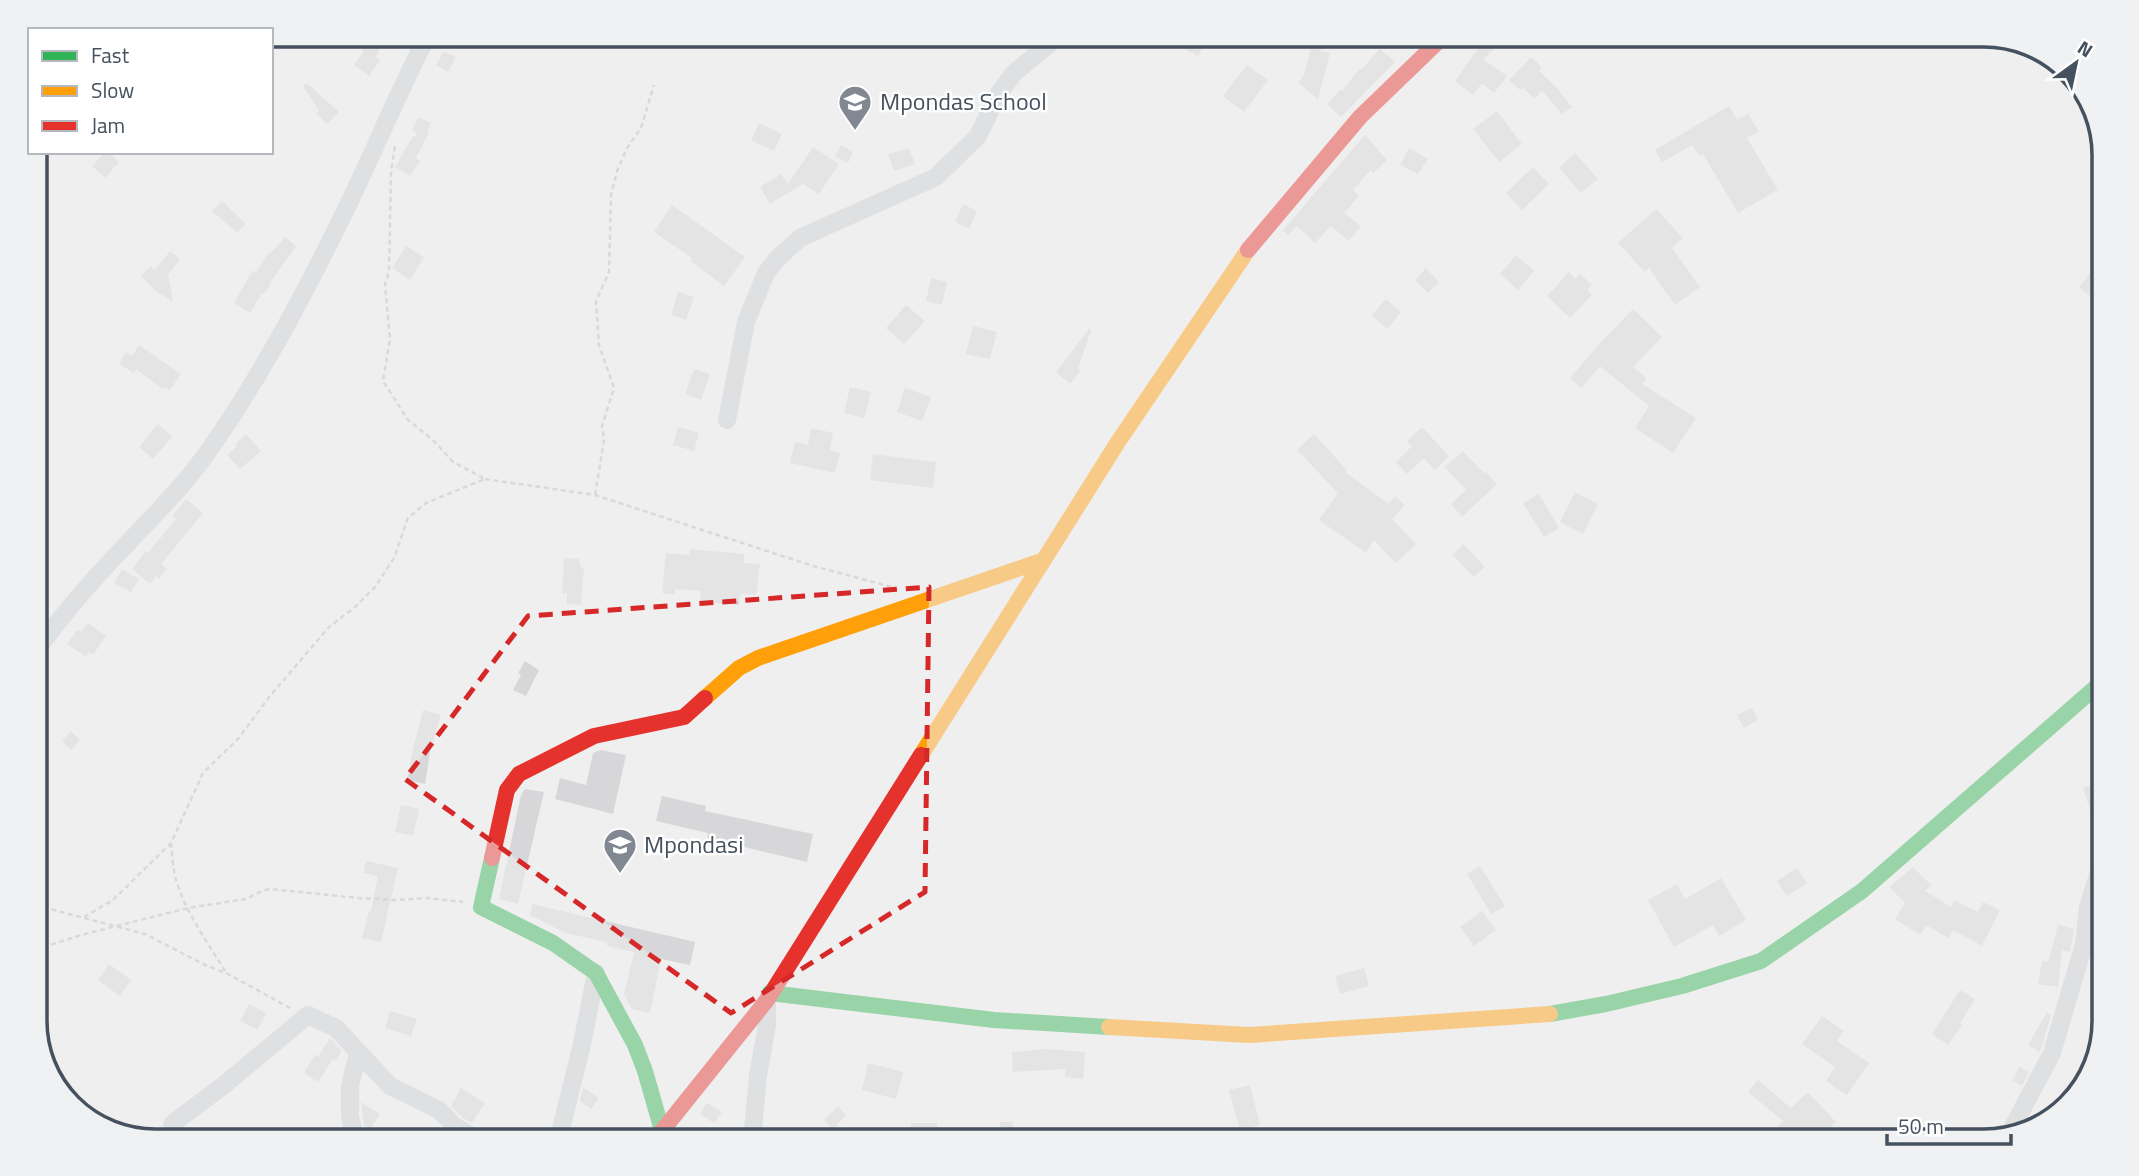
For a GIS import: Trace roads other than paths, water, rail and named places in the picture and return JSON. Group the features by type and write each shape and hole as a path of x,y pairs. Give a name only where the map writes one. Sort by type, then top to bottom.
{"street":[{"path":"47,636 103,569 184,485 229,420 325,252 422,47"},
{"path":"727,420 746,322 766,273 776,260 800,238 936,177 978,136 999,93 1014,73 1045,47"},
{"path":"667,1129 768,997 1118,442 1255,240 1360,117 1433,47"},
{"path":"658,1129 645,1071 635,1045 596,973 553,943 481,906 512,781 519,774 594,736 684,717 739,667 758,658 1044,559"},
{"path":"768,997 994,1020 1249,1035 1553,1014 1618,1001 1682,986 1761,961 1861,891 2092,690"},
{"path":"2014,1124 2052,1053 2084,944 2092,894"},
{"path":"561,1129 596,973"},
{"path":"753,1129 758,1076 767,1025 768,997"},
{"path":"172,1124 308,1015 336,1028 390,1086 439,1110 459,1129"},
{"path":"353,1129 350,1086 358,1053"}],"place":[{"name":"Mpondas School","path":"855,132"},
{"name":"Mpondasi","path":"620,875"}]}
